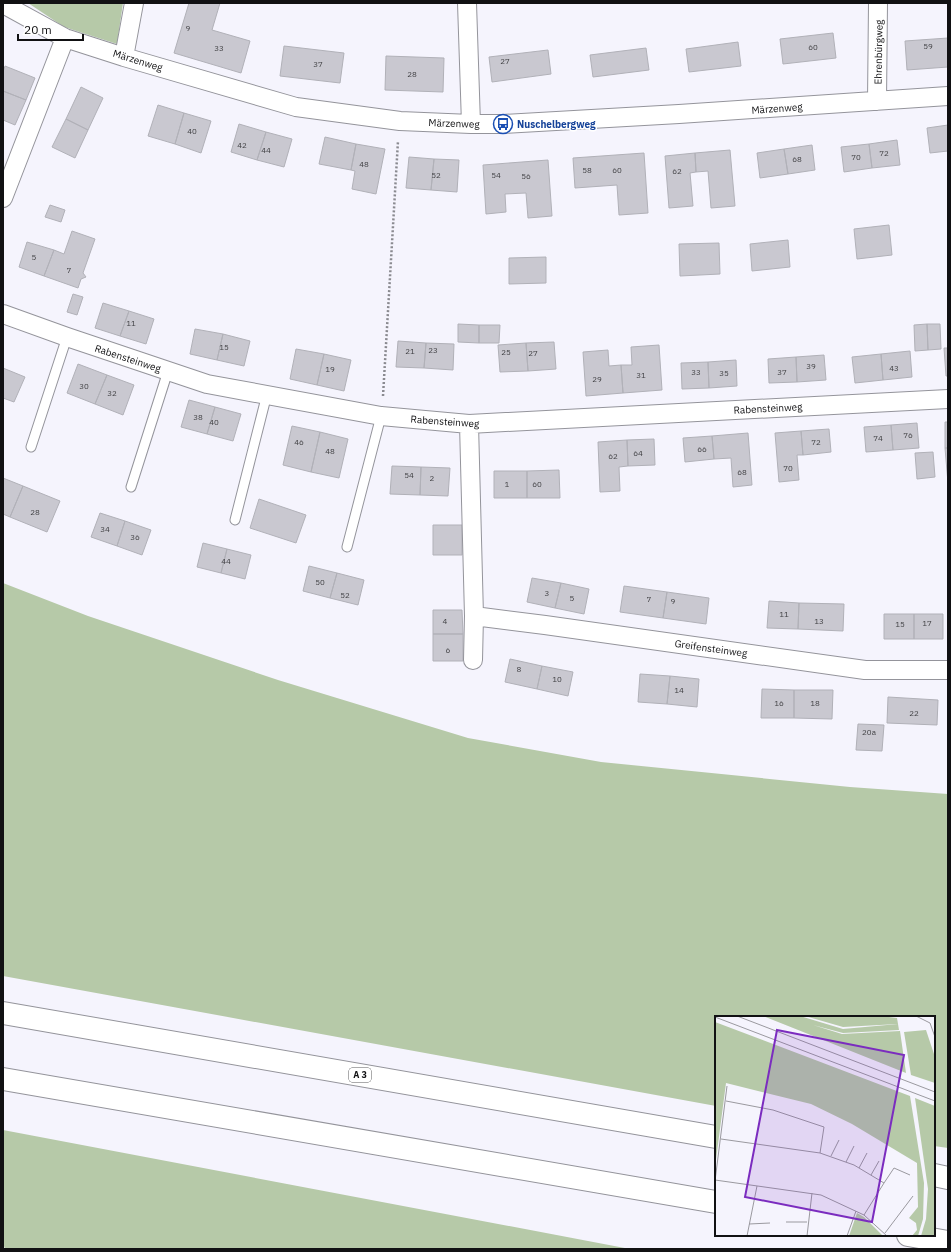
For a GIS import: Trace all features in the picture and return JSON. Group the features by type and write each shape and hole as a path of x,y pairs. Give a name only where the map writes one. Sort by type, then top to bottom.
{"highway":[{"name":"A 3","path":"3,1013 715,1137"},
{"path":"3,1079 715,1202"},
{"path":"935,1175 948,1178"},
{"path":"914,1236 948,1242"}],"street":[{"path":"124,57 134,3"},
{"path":"467,3 471,124"},
{"name":"Ehrenbürgweg","path":"877,101 878,3"},
{"name":"Märzenweg","path":"3,4 65,38 124,57 296,107 400,121 503,124 672,115 948,96"},
{"path":"3,198 65,38"},
{"name":"Rabensteinweg","path":"3,314 207,384 381,416 469,424 948,399"},
{"path":"469,424 474,616 473,660"},
{"name":"Greifensteinweg","path":"474,616 545,624 865,670 948,670"}],"lane":[{"path":"31,447 67,337"},
{"path":"131,487 168,371"},
{"path":"235,520 267,394"},
{"path":"347,547 381,416"}],"path":[{"path":"381,416 400,121"}],"green space":[{"path":"28,3 123,3 117,44 64,27"},
{"path":"3,583 88,616 278,680 468,738 601,762 850,787 948,794 948,1148 935,1146 935,1016 715,1016 715,1106 3,976"},
{"path":"3,1130 630,1249 5,1249 3,1243"}],"building":[{"path":"189,3 220,3 212,30 250,41 241,73 174,53"},
{"path":"833,33 836,58 783,64 780,39"},
{"path":"948,38 948,67 907,70 905,41"},
{"path":"738,42 741,66 689,72 686,49"},
{"path":"284,46 344,53 340,83 280,76"},
{"path":"646,48 649,70 593,77 590,55"},
{"path":"548,50 551,74 492,82 489,57"},
{"path":"386,56 444,58 443,92 385,90"},
{"path":"5,66 35,78 26,100 3,91 3,72"},
{"path":"81,87 103,98 88,130 66,119"},
{"path":"3,91 26,100 15,125 3,120"},
{"path":"158,105 184,113 175,144 148,136"},
{"path":"184,113 211,121 201,153 175,144"},
{"path":"66,119 88,130 75,158 52,147"},
{"path":"239,124 266,132 257,160 231,152"},
{"path":"948,125 948,151 930,153 927,128"},
{"path":"266,132 292,139 284,167 257,160"},
{"path":"325,137 356,144 351,170 319,164"},
{"path":"897,140 900,165 872,168 869,144"},
{"path":"356,144 385,149 376,194 352,189 355,171 351,170"},
{"path":"869,144 872,168 844,172 841,147"},
{"path":"812,145 815,170 788,174 784,149"},
{"path":"784,149 788,174 760,178 757,153"},
{"path":"730,150 735,206 711,208 708,171 696,172 695,153"},
{"path":"644,153 648,213 619,215 617,185 575,188 573,158"},
{"path":"695,153 696,172 690,173 693,206 669,208 665,156"},
{"path":"409,157 434,159 431,190 406,188"},
{"path":"434,159 459,160 457,192 431,190"},
{"path":"548,160 552,216 528,218 526,193 505,194 506,212 486,214 483,165"},
{"path":"50,205 65,210 61,222 45,217"},
{"path":"889,225 892,255 857,259 854,229"},
{"path":"72,231 95,239 83,273 86,277 81,279 78,288 44,276 54,250 64,254"},
{"path":"788,240 790,267 752,271 750,244"},
{"path":"27,242 54,250 44,276 19,267"},
{"path":"719,243 720,274 680,276 679,244"},
{"path":"546,257 546,283 509,284 509,258"},
{"path":"73,294 83,297 77,315 67,312"},
{"path":"103,303 129,311 120,336 95,328"},
{"path":"129,311 154,319 146,344 120,336"},
{"path":"458,324 479,325 479,343 458,342"},
{"path":"927,324 940,324 941,349 928,350"},
{"path":"927,324 928,350 915,351 914,325"},
{"path":"479,325 500,325 499,343 479,343"},
{"path":"195,329 223,334 217,360 190,354"},
{"path":"223,334 250,341 244,366 217,360"},
{"path":"398,341 426,343 424,368 396,367"},
{"path":"554,342 556,369 528,371 526,343"},
{"path":"426,343 454,344 453,370 424,368"},
{"path":"526,343 528,371 500,372 498,345"},
{"path":"659,345 662,390 623,393 621,365 632,365 631,347"},
{"path":"944,348 948,348 948,376 946,376"},
{"path":"296,349 324,354 317,385 290,379"},
{"path":"608,350 609,366 621,365 623,393 586,396 583,352"},
{"path":"910,351 912,377 883,380 881,354"},
{"path":"324,354 351,360 344,391 317,385"},
{"path":"881,354 883,380 855,383 852,357"},
{"path":"824,355 826,380 797,382 796,357"},
{"path":"796,357 797,382 769,383 768,359"},
{"path":"736,360 737,386 709,388 708,362"},
{"path":"708,362 709,388 682,389 681,363"},
{"path":"78,364 107,375 95,404 67,393"},
{"path":"3,368 25,377 14,402 3,398"},
{"path":"107,375 134,385 123,415 95,404"},
{"path":"189,400 215,407 207,434 181,427"},
{"path":"215,407 241,414 233,441 207,434"},
{"path":"945,422 948,422 948,448 945,448"},
{"path":"917,423 919,448 893,450 891,425"},
{"path":"891,425 893,450 866,452 864,427"},
{"path":"292,426 320,432 311,472 283,465"},
{"path":"829,429 831,452 803,455 801,431"},
{"path":"801,431 803,455 797,455 799,480 779,482 775,433"},
{"path":"320,432 348,439 339,478 311,472"},
{"path":"748,433 752,485 733,487 731,458 714,459 712,436"},
{"path":"712,436 714,459 685,462 683,438"},
{"path":"654,439 655,465 628,466 627,440"},
{"path":"627,440 628,466 619,467 620,491 600,492 598,442"},
{"path":"945,448 948,448 948,483"},
{"path":"933,452 935,477 917,479 915,453"},
{"path":"392,466 421,467 420,495 390,494"},
{"path":"421,467 450,468 448,496 420,495"},
{"path":"559,470 560,498 527,498 527,471"},
{"path":"494,471 527,471 527,498 494,498"},
{"path":"3,478 23,486 10,517 3,514"},
{"path":"23,486 60,501 47,532 10,517"},
{"path":"259,499 306,515 296,543 250,528"},
{"path":"100,513 125,521 117,546 91,537"},
{"path":"125,521 151,530 142,555 117,546"},
{"path":"433,525 462,525 462,555 433,555"},
{"path":"203,543 227,549 221,573 197,567"},
{"path":"227,549 251,555 245,579 221,573"},
{"path":"309,566 337,573 330,598 303,591"},
{"path":"337,573 364,580 358,605 330,598"},
{"path":"532,578 561,583 555,608 527,602"},
{"path":"561,583 589,589 584,614 555,608"},
{"path":"624,586 667,592 663,618 620,612"},
{"path":"667,592 709,598 706,624 663,618"},
{"path":"769,601 799,603 798,629 767,628"},
{"path":"799,603 844,604 843,631 798,629"},
{"path":"433,610 462,610 463,634 433,634"},
{"path":"884,614 914,614 914,639 884,639"},
{"path":"914,614 943,614 943,639 914,639"},
{"path":"433,634 463,634 463,661 433,661"},
{"path":"510,659 542,666 537,689 505,682"},
{"path":"542,666 573,672 568,696 537,689"},
{"path":"640,674 670,676 667,704 638,702"},
{"path":"670,676 699,679 697,707 667,704"},
{"path":"762,689 794,690 794,718 761,718"},
{"path":"794,690 833,690 832,719 794,718"},
{"path":"888,697 938,700 937,725 887,723"},
{"path":"858,724 884,725 882,751 856,750"}],"place":[{"name":"Nuschelbergweg","path":"503,124"}]}
